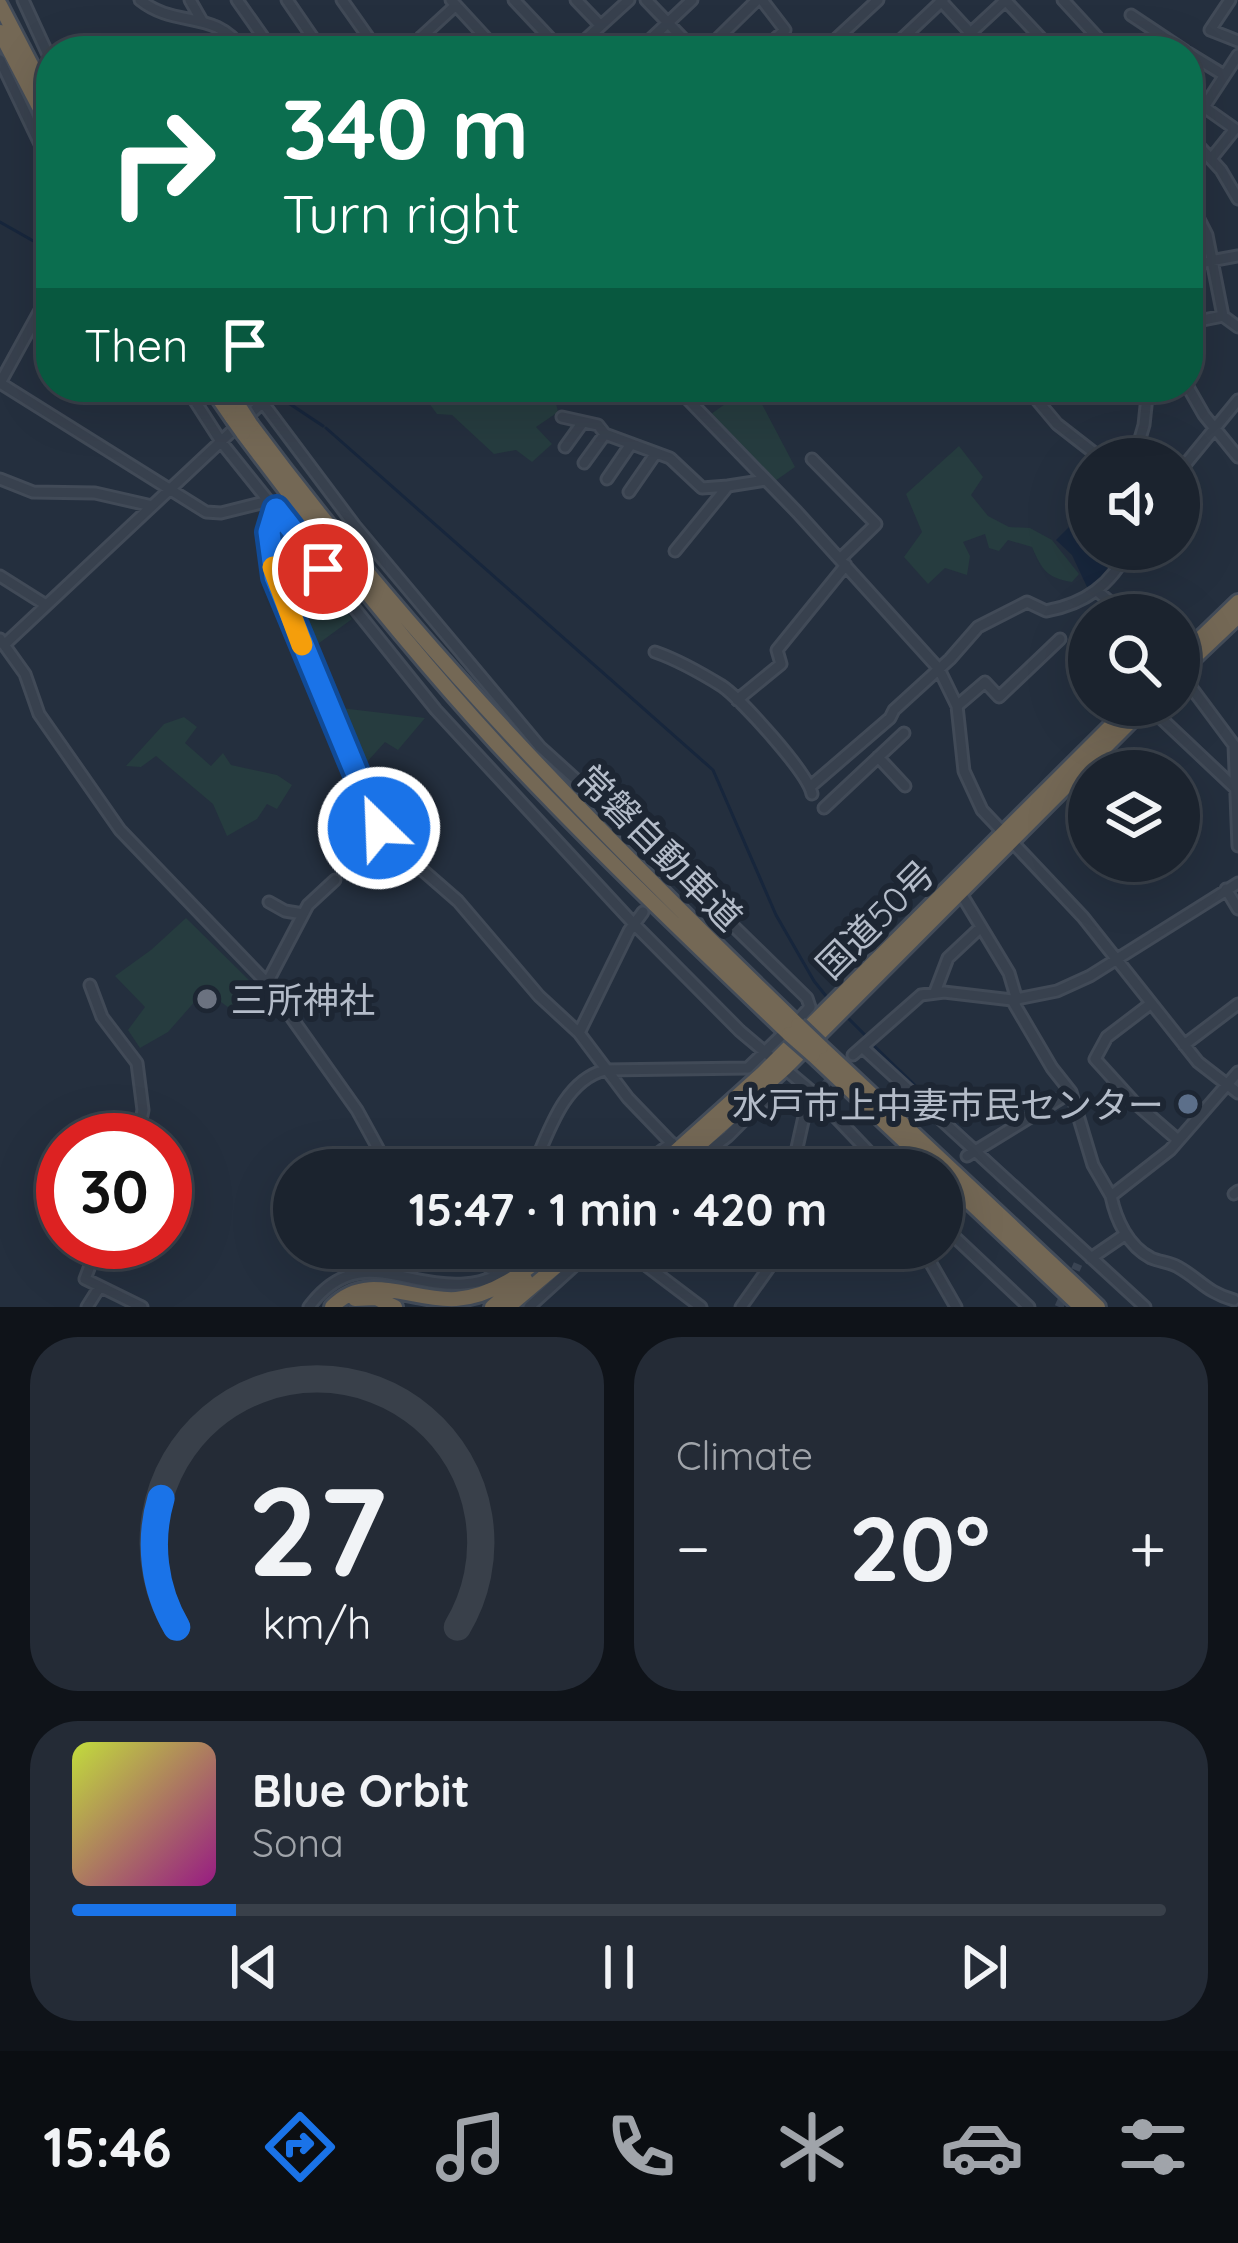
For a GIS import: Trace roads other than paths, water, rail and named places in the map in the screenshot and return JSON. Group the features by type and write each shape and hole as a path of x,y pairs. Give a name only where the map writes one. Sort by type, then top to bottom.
{"highway":[{"path":"0,5 36,74"},
{"path":"0,32 36,101"},
{"name":"常磐自動車道","path":"224,402 382,594 508,736 792,1028 1102,1307"},
{"name":"常磐自動車道","path":"232,402 242,422"},
{"path":"1200,639 1238,602"},
{"path":"1200,652 1238,616"},
{"name":"国道50号","path":"774,1060 960,892 1112,726"},
{"name":"国道50号","path":"691,1149 774,1060 1125,726"},
{"name":"常磐自動車道","path":"817,1051 914,1149"},
{"path":"963,1197 1081,1307"},
{"path":"963,1198 1065,1307"},
{"path":"332,1307 349,1293 371,1288 438,1299 478,1295 527,1269"},
{"path":"492,1307 535,1269"},
{"path":"512,1307 553,1269"},
{"path":"343,1307 371,1297 395,1307"}],"street":[{"path":"23,0 40,36"},
{"path":"140,0 153,11 220,26 230,36"},
{"path":"190,0 202,22"},
{"path":"237,0 262,36"},
{"path":"287,0 312,36"},
{"path":"514,0 548,36"},
{"path":"576,0 600,26"},
{"path":"589,36 629,0"},
{"path":"646,0 681,36"},
{"path":"654,36 692,0"},
{"path":"721,36 759,0 785,30 778,36"},
{"path":"841,36 878,0"},
{"path":"968,36 1006,0 1038,36"},
{"path":"1063,0 1096,36"},
{"path":"1230,0 1210,30 1238,41"},
{"path":"905,36 942,1 974,36"},
{"path":"348,2 369,36"},
{"path":"422,36 453,3 484,36"},
{"path":"1131,15 1162,36"},
{"path":"1211,159 1233,141 1235,129 1204,106 1238,55"},
{"path":"0,60 36,136"},
{"path":"1203,62 1224,75"},
{"path":"1203,151 1238,199"},
{"path":"1203,226 1223,316 1238,327"},
{"path":"1203,262 1238,256"},
{"path":"1203,320 1223,316"},
{"path":"36,318 0,383 206,512 272,505"},
{"path":"1200,446 1238,400"},
{"path":"196,402 222,443 406,675 633,923 866,1149"},
{"path":"691,402 939,669 957,706 970,790 1007,837 1075,908 1184,1045 1238,1093"},
{"path":"1039,402 1075,438"},
{"path":"1140,438 1146,402"},
{"path":"1198,402 1238,457"},
{"path":"378,1149 357,1110 266,983 120,830 39,714 26,674 1,644 262,403 444,645 540,747 807,998 810,1007 774,1060 748,1068 605,1070 586,1077 569,1096 542,1149"},
{"path":"562,417 598,425 605,434 670,458 702,488 766,480"},
{"path":"565,448 583,422"},
{"path":"584,463 605,434"},
{"path":"607,479 631,444"},
{"path":"629,492 656,453"},
{"path":"737,700 781,664 777,650 876,524 812,459"},
{"path":"0,479 33,492 95,493 152,506"},
{"path":"675,551 728,486"},
{"path":"272,505 269,532 275,577 380,832"},
{"path":"655,652 680,661 737,700 811,790 978,627 1013,605 1027,602 1046,611 1080,602 1116,570"},
{"path":"0,576 46,605"},
{"path":"1097,591 1101,594"},
{"path":"957,706 985,682 999,697 1060,639"},
{"path":"406,675 418,668"},
{"path":"1200,700 1234,746 1238,846"},
{"path":"1170,726 1236,788"},
{"path":"824,808 904,733"},
{"path":"878,757 905,786"},
{"path":"333,824 360,823 380,832 458,901 678,1149"},
{"path":"671,883 679,873"},
{"path":"266,983 303,914 334,880"},
{"path":"1145,1307 857,1051 916,997 935,992 1015,1000 1058,991 1238,883"},
{"path":"1226,889 1238,909"},
{"path":"960,892 1009,973 1015,1000 1052,1069 1071,1092 1093,1165 1126,1234 1155,1260 1178,1266 1211,1294 1236,1299"},
{"path":"269,902 303,914"},
{"path":"579,1034 633,923 643,912"},
{"path":"935,992 948,958 981,927"},
{"path":"90,985 102,1017 137,1063 142,1113"},
{"path":"1184,1045 1238,1004"},
{"path":"1149,1005 1107,1037 1095,1059 1178,1141"},
{"path":"1111,1196 1160,1160 1238,1072"},
{"path":"699,1149 728,1136 761,1103 790,1099 824,1086"},
{"path":"796,1149 809,1090"},
{"path":"970,1153 1071,1092"},
{"path":"1078,1264 1126,1234"},
{"path":"963,1245 1029,1307"},
{"path":"89,1269 85,1279 142,1307"},
{"path":"487,1280 490,1269"},
{"path":"309,1307 323,1291 350,1274 382,1271 442,1286 487,1280 511,1269"},
{"path":"534,1303 571,1269"},
{"path":"651,1269 701,1307"},
{"path":"741,1307 768,1269"},
{"path":"934,1269 956,1307"},
{"path":"87,1307 99,1288"},
{"path":"1218,1307 1236,1299"},
{"path":"534,1303 550,1307"}],"water":[{"path":"1068,528 1068,551 1056,540"},
{"path":"1079,570 1106,570 1094,586 1088,589"}],"waterway":[{"path":"0,222 36,242"},
{"path":"287,402 323,426"},
{"path":"326,428 713,770 776,915 826,996"},
{"path":"849,1019 867,1037"},
{"path":"872,1044 977,1145"},
{"path":"981,1148 1023,1187"},
{"path":"1033,1196 1081,1243"}],"tunnel":[{"path":"824,1086 853,1055"},
{"path":"1059,1307 1078,1264"}],"place":[{"name":"三所神社","path":"207,999"},
{"name":"水戸市上中妻市民センター","path":"1188,1104"}]}
